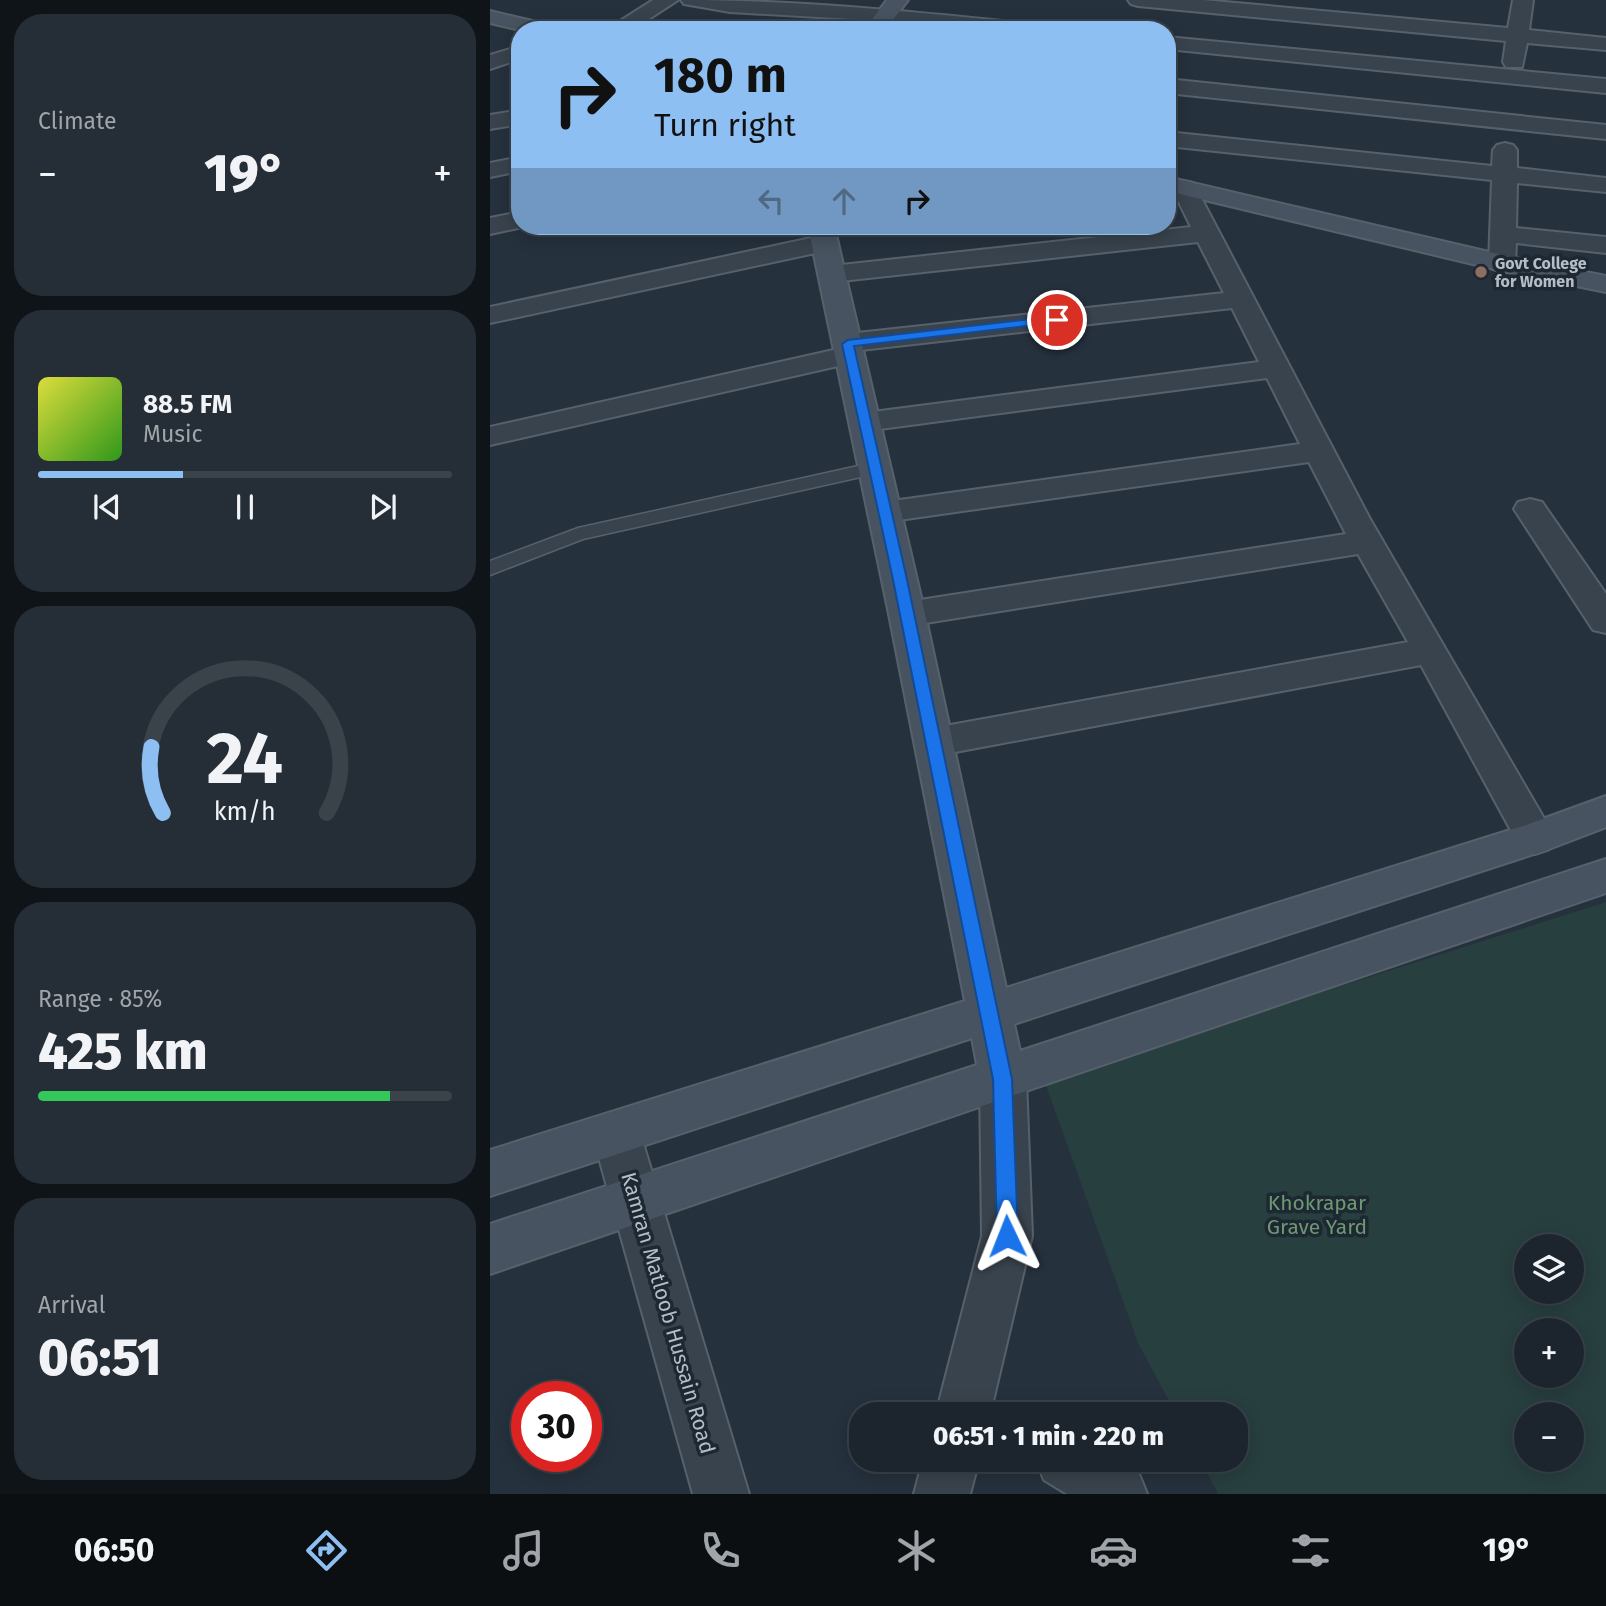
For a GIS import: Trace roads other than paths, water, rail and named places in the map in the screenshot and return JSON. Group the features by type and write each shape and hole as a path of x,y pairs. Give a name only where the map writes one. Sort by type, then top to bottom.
{"street":[{"path":"632,21 668,0"},
{"path":"691,0 730,6 944,21"},
{"path":"1138,0 1215,4 1606,44"},
{"path":"1502,263 1506,121 1523,0"},
{"path":"1176,81 1215,4"},
{"path":"490,17 511,22"},
{"path":"1176,44 1606,86"},
{"path":"490,62 511,54"},
{"path":"1176,93 1606,132"},
{"path":"490,122 511,118"},
{"path":"1176,140 1606,185"},
{"path":"490,170 511,166"},
{"path":"1176,186 1207,233 1368,542 1535,838"},
{"path":"1176,186 1502,263 1606,284"},
{"path":"490,226 511,222"},
{"path":"1176,234 1207,233"},
{"path":"1503,234 1606,245"},
{"path":"490,315 826,248 1156,235"},
{"path":"826,248 876,468 1003,1079 1007,1236 974,1402"},
{"path":"490,436 849,349 1241,299"},
{"path":"865,422 1277,369"},
{"path":"885,512 1319,451"},
{"path":"1530,509 1606,621"},
{"path":"907,614 1368,542"},
{"path":"934,742 1431,650"},
{"path":"490,1172 1535,838 1606,811"},
{"path":"490,1249 1606,876"},
{"name":"Kamran Matloob Hussain Road","path":"616,1133 721,1494"},
{"path":"942,1494 948,1472"},
{"path":"1083,1472 1119,1494"}],"lane":[{"path":"490,568 578,534 876,468"}],"place":[{"name":"Govt College for Women","path":"1481,272"}],"park label":[{"name":"Khokrapar Grave Yard","path":"1317,1215"}]}
